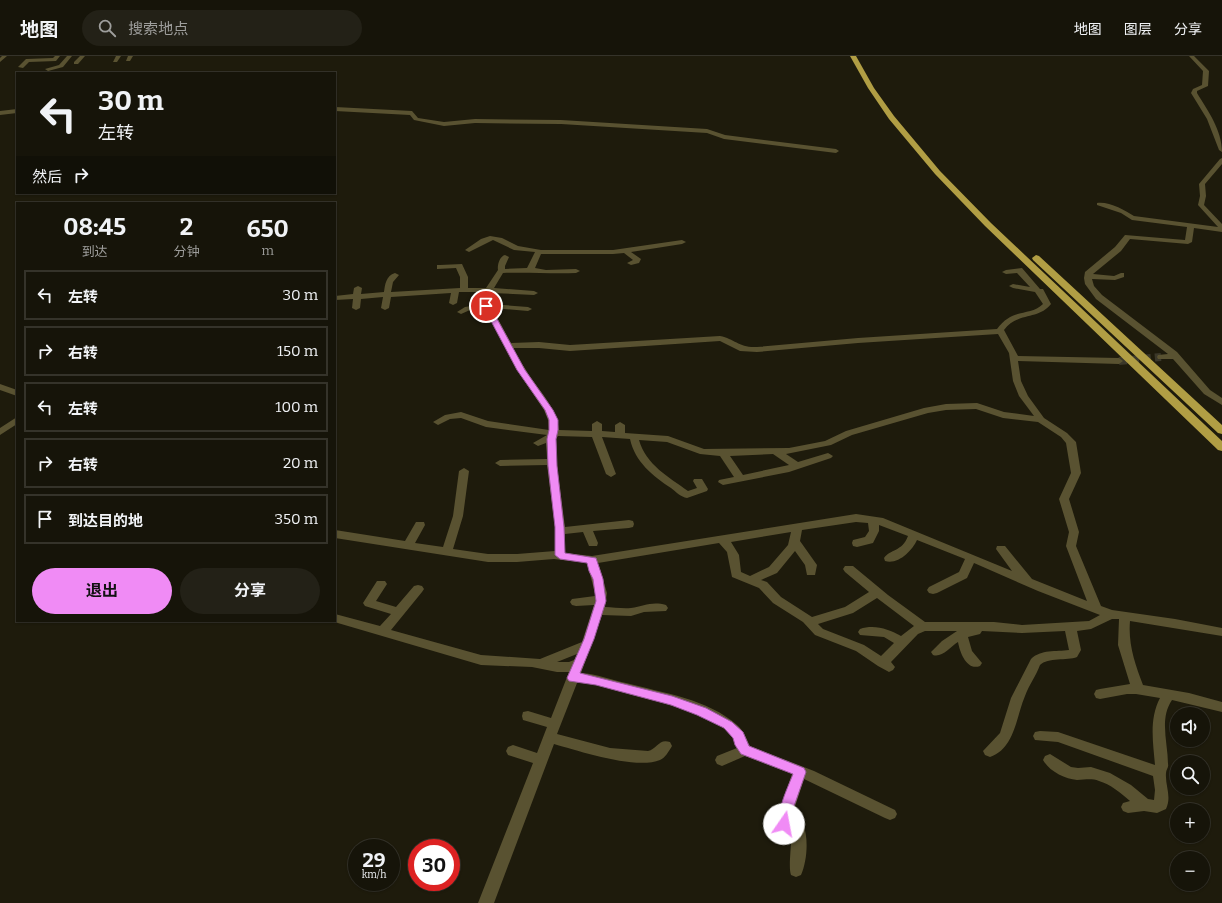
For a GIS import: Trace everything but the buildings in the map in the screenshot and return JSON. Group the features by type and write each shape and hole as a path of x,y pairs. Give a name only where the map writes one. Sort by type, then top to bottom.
{"highway":[{"path":"853,56 866,81 892,119 918,152 1001,236 1222,447"},
{"path":"861,56 874,81 927,152 965,191 1222,431"}],"street":[{"path":"0,60 5,56"},
{"path":"21,66 28,60 54,60 58,56"},
{"path":"48,69 61,66 70,56"},
{"path":"76,63 83,56"},
{"path":"115,61 119,56"},
{"path":"1191,56 1206,71 1205,86 1195,90 1194,93 1210,120 1222,150"},
{"path":"336,109 412,113 416,119 444,124 475,121 561,122 707,132 715,133 724,137 836,151"},
{"path":"0,113 16,111"},
{"path":"1222,160 1202,186 1203,196 1201,205 1222,230"},
{"path":"1099,204 1124,212 1132,218 1222,230"},
{"path":"1124,212 1133,210"},
{"path":"1214,219 1217,216 1222,216"},
{"path":"1191,226 1188,242 1128,237 1118,249 1088,274 1088,282 1098,297 1107,305 1132,321 1176,356 1207,392 1222,402"},
{"path":"1212,237 1222,230"},
{"path":"469,250 475,248 481,241 493,238 514,248 534,249 540,252 626,251 682,242"},
{"path":"626,251 637,259 631,263"},
{"path":"530,270 538,253 540,252"},
{"path":"502,270 501,266 505,257"},
{"path":"440,267 459,266 464,277 460,290 453,303"},
{"path":"560,555 560,531 551,439 554,420 525,378 487,307 488,290 497,275 502,270 530,270 546,272 576,271"},
{"path":"1000,331 1004,324 1017,315 1039,310 1045,306 1046,300 1040,291 1019,270 1006,272"},
{"path":"385,308 389,282 395,275"},
{"path":"1088,276 1115,278 1121,275"},
{"path":"1013,286 1040,291"},
{"path":"336,298 357,292 387,294 414,288 534,293"},
{"path":"356,308 357,292"},
{"path":"462,312 471,308 487,307 528,309"},
{"path":"508,346 539,345 570,348 720,338 726,339 739,349 752,350 796,348 859,340 1000,331"},
{"path":"1000,331 1013,353 1018,383 1041,420 1064,435 1071,442 1076,472 1064,499 1074,532 1071,546 1096,608"},
{"path":"1162,357 1176,356"},
{"path":"1014,358 1119,361"},
{"path":"0,387 16,393"},
{"path":"438,422 448,417 460,415 486,424 553,434 597,429 620,436 668,439 703,452 777,456 828,443 848,433 927,410 946,407 977,406 1003,415 1041,420"},
{"path":"0,432 16,421"},
{"path":"620,425 620,436"},
{"path":"597,429 611,474"},
{"path":"538,443 553,434"},
{"path":"634,437 637,450 644,462 651,469 687,495 703,489 698,481"},
{"path":"723,453 740,479"},
{"path":"777,456 796,465"},
{"path":"723,482 786,470 796,465 828,456"},
{"path":"500,464 540,463 552,461"},
{"path":"447,552 458,516 464,471"},
{"path":"336,534 488,558 560,555 592,560 856,518 873,520 914,534 1028,582 1111,614 1222,632"},
{"path":"857,544 868,540 874,531 873,520"},
{"path":"560,531 630,524"},
{"path":"408,546 420,525"},
{"path":"751,580 773,570 793,546 798,527"},
{"path":"587,529 593,543"},
{"path":"889,558 903,553 910,545 914,534"},
{"path":"721,539 729,545 733,552 736,574 742,578 763,585 777,600 810,622 820,632 853,644 886,665 902,643 914,631 923,626 994,626 1018,628 1070,627 1091,625 1111,614"},
{"path":"794,541 811,565 811,572"},
{"path":"1002,549 1028,582"},
{"path":"933,590 940,585 963,575 971,557"},
{"path":"486,903 600,606 598,579 594,571 592,560"},
{"path":"849,569 877,593 923,626"},
{"path":"381,584 369,603 399,612"},
{"path":"382,632 418,589"},
{"path":"810,622 849,610 877,593"},
{"path":"576,602 631,612 644,608 662,608"},
{"path":"1125,616 1122,629 1124,652 1138,689"},
{"path":"336,618 481,660 540,664 557,667 570,667 579,663"},
{"path":"990,751 998,746 1005,736 1016,702 1034,663 1038,659 1047,655 1058,656 1073,654 1075,650 1070,627"},
{"path":"937,652 966,631 1009,631 1018,628"},
{"path":"864,632 883,632 889,634 902,643"},
{"path":"962,634 964,649 970,658 976,663"},
{"path":"540,664 586,645"},
{"path":"573,678 579,677 596,680 702,711 728,725 739,735 741,745 745,750 800,772 890,814"},
{"path":"1100,694 1127,689 1138,689 1222,707"},
{"path":"1128,807 1144,805 1157,807 1161,806 1162,790 1159,772 1162,766 1160,714 1165,699 1169,695"},
{"path":"528,716 555,724"},
{"path":"1040,736 1058,737 1159,772"},
{"path":"550,738 605,753 623,755 653,757 657,755 665,746"},
{"path":"722,760 745,750"},
{"path":"513,751 541,760"},
{"path":"1050,760 1059,768 1072,773 1091,773 1108,779 1138,798 1144,805"},
{"path":"796,870 799,847 798,829 784,824 784,819 800,772"}],"tunnel":[{"path":"1119,361 1161,357"}],"route":[{"path":"486,306 525,378 549,410 554,420 554,430 551,439 552,466 560,527 560,555 592,560 594,571 598,579 601,601 589,639 573,678 579,677 596,680 684,704 702,711 728,725 739,735 741,745 745,750 800,772 786,812 784,824"}]}
